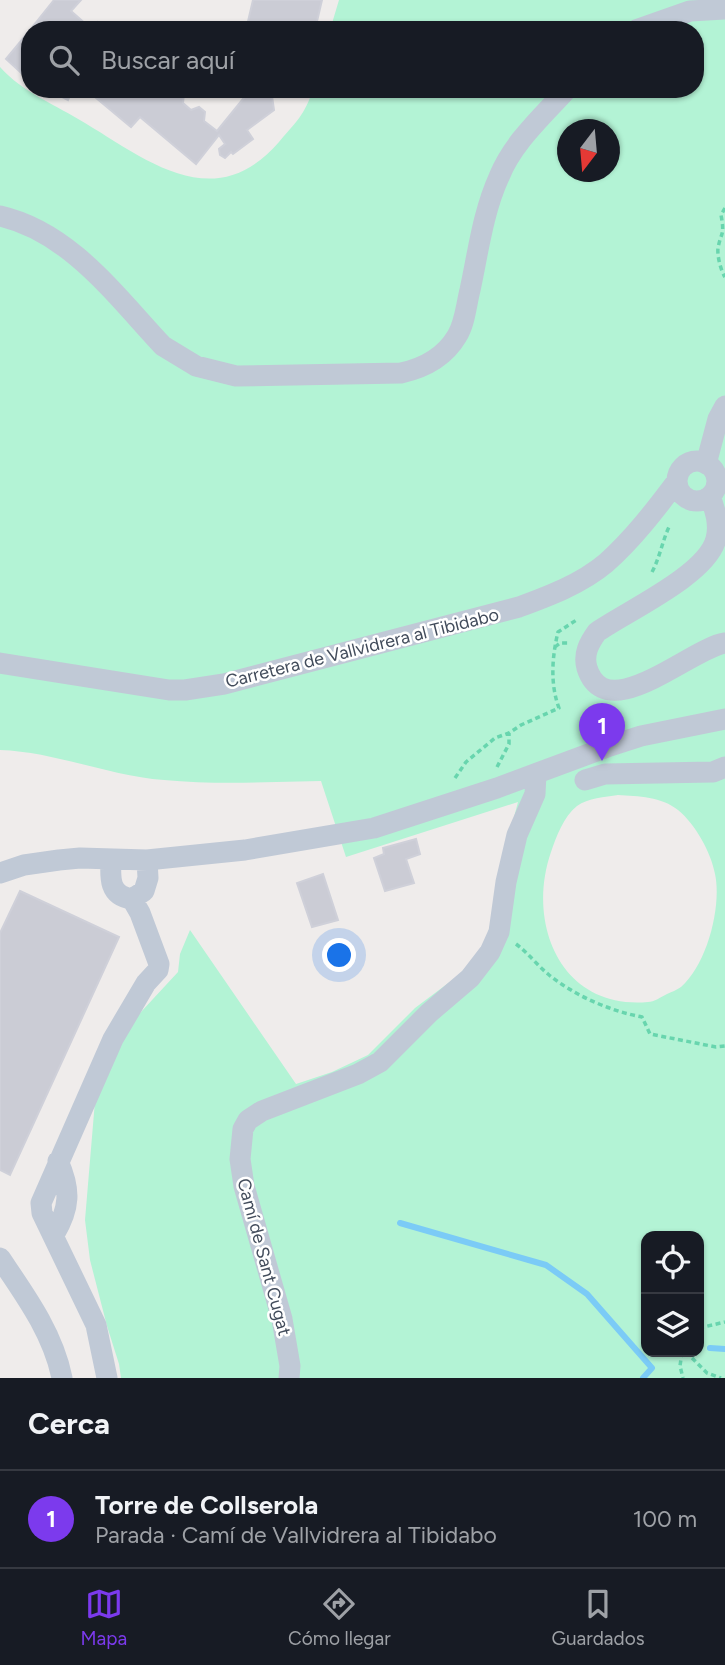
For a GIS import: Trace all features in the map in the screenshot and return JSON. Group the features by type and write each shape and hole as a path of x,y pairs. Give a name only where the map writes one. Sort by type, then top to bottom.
{"street":[{"path":"662,21 690,11 725,9"},
{"path":"0,216 22,222 57,241 78,257 163,346 196,366 236,376 401,373 419,369 442,354 462,326 486,214 499,175 522,139 560,98"},
{"path":"706,464 718,419 725,406"},
{"path":"687,464 706,464 717,479 714,491 710,496 698,501 692,500 681,493 678,474 687,464"},
{"name":"Carretera de Vallvidrera al Tibidabo","path":"0,663 169,690 185,690 224,684 519,607 553,594 605,564 677,481"},
{"path":"710,496 718,526 710,552 677,582 597,632 589,642 586,661 588,670 599,685 623,691 656,678 705,649 725,643"},
{"path":"0,873 47,861 80,858 147,860 245,850 374,828 497,788 640,736 725,719"},
{"path":"577,757 589,790 605,774 713,772 725,767"},
{"name":"Camí de Sant Cugat","path":"289,1378 290,1366 282,1319 244,1186 240,1159 243,1129 248,1120 262,1111 358,1074 380,1062 429,1013 470,978 490,952 499,932 506,882 517,835 535,793 536,774"},
{"path":"111,859 110,880 115,893 132,899 144,891 148,878 147,860"},
{"path":"107,1378 96,1325 54,1236 64,1219 67,1200 66,1180 58,1161 113,1039 146,983 158,970 159,964 132,899"},
{"path":"0,1258 34,1308 59,1361 62,1378"}],"path":[{"path":"725,208 721,215 725,232 718,248 725,277"},
{"path":"650,576 661,556 671,525 657,506"},
{"path":"451,782 466,762 495,738 559,708 553,675 554,648 558,632 586,614"},
{"path":"497,788 497,765 509,744 509,733"},
{"path":"499,932 530,955 549,975 582,995 626,1014 642,1017 650,1034 716,1048 725,1046"},
{"path":"704,1327 725,1322"},
{"path":"683,1357 680,1366 683,1378"},
{"path":"689,1357 707,1373 721,1378"}],"green space":[{"path":"339,0 725,0 725,1378 121,1378 90,1260 85,1220 95,1101 128,1026 178,972 180,954 190,930 296,1084 332,1072 368,1055 415,1008 459,975 484,947 492,919 498,878 518,802 346,857 321,781 184,782 143,778 42,755 0,750 0,67 21,85 21,98 42,98 157,165 206,179 231,176 255,164 279,142 303,112 310,98 704,98 704,21 333,21","holes":["626,795 665,802 678,810 701,839 710,857 717,887 714,918 698,965 681,987 650,1002 618,1001 593,992 572,977 558,957 548,933 543,907 544,879 551,852 568,815 581,803"]}],"building":[{"path":"54,0 81,0 71,11 82,21 37,21"},
{"path":"253,0 322,0 317,21 248,21"},
{"path":"21,41 21,73 6,59"},
{"path":"96,98 184,98 183,103 191,110 199,107 205,112 204,121 217,131 244,98 272,98 274,110 247,130 253,139 225,158 220,155 219,149 225,144 219,135 196,164 140,117 131,127"},
{"path":"416,839 420,854 406,859 414,883 385,891 374,858 384,854 383,848"},
{"path":"323,874 338,920 312,927 297,883"},
{"path":"20,891 119,937 10,1175 0,1170 0,933"}],"waterway":[{"path":"400,1223 546,1265 587,1294 652,1368 643,1378"},
{"path":"710,1348 725,1349"}],"place":[{"name":"Torre de Collserola","path":"602,761"}]}
